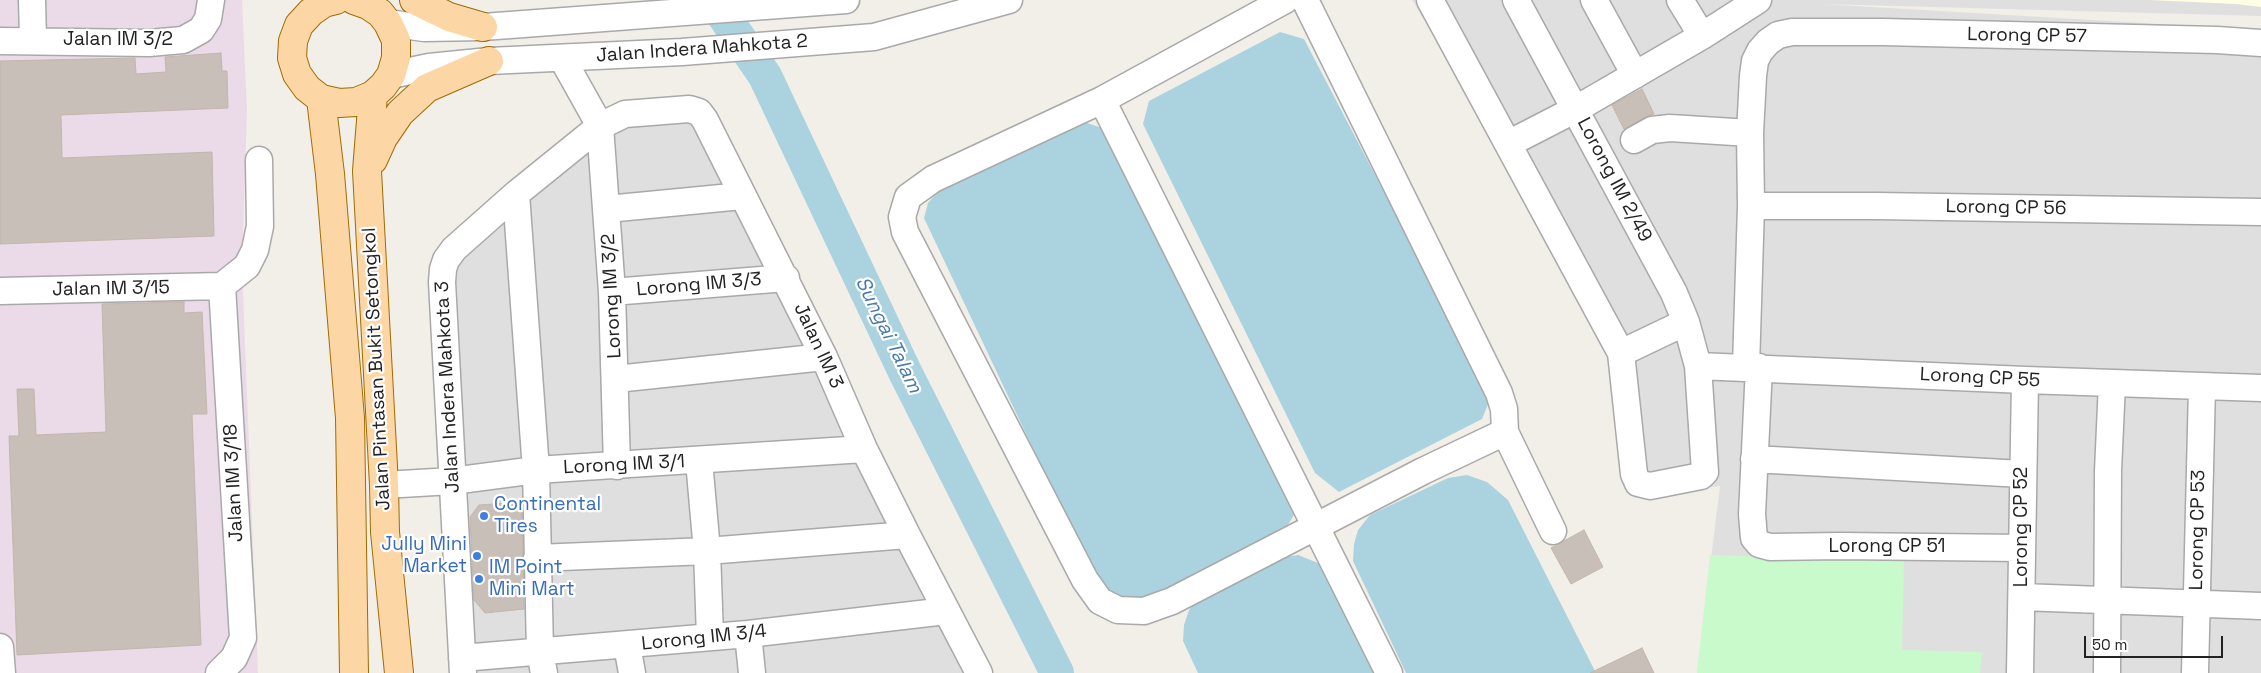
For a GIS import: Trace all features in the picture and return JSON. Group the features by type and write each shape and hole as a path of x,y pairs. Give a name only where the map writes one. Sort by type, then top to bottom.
{"main road":[{"path":"336,0 311,6 299,25 293,41 292,58 297,74 307,88 321,98 339,104 356,102 373,95 384,86 391,75 396,58 396,40 388,23 380,13 363,2"},
{"path":"414,0 449,17 482,27"},
{"path":"367,171 383,138 400,113 427,88 489,61"},
{"name":"Jalan Pintasan Bukit Setongkol","path":"373,95 367,171 385,532 399,673"},
{"name":"Jalan Pintasan Bukit Setongkol","path":"321,98 332,193 350,418 354,673"}],"street":[{"path":"32,0 33,40"},
{"name":"Jalan IM 3/2","path":"0,41 149,43 183,40 201,30 208,19 211,0"},
{"name":"Jalan Indera Mahkota 2","path":"388,23 424,28 482,27 846,0"},
{"name":"Jalan Indera Mahkota 2","path":"391,75 429,66 489,61 682,52 874,37 1009,0"},
{"path":"1285,0 1102,100 933,179 908,197 902,217 905,232 1085,580 1100,601 1118,610 1144,610 1172,601 1423,471 1505,432"},
{"path":"1305,0 1499,393 1504,409 1505,432 1553,531"},
{"path":"1430,0 1461,54 1621,353 1686,322"},
{"name":"Lorong IM 2/49","path":"1516,0 1674,293 1686,322 1698,366 1705,472 1701,476 1650,486 1638,483 1634,474 1621,353"},
{"path":"1594,0 1635,75"},
{"path":"1680,0 1702,36"},
{"path":"1508,144 1576,110 1702,36 1758,0"},
{"name":"Lorong CP 57","path":"1750,133 1755,61 1760,51 1768,42 1778,35 1792,32 1903,32 2217,40 2261,44"},
{"path":"562,58 600,126"},
{"path":"1102,100 1389,673"},
{"name":"Jalan IM 3","path":"600,126 625,114 689,109 699,112 705,120 742,196 786,278 824,357 864,449 907,536 979,673"},
{"name":"Jalan Indera Mahkota 3","path":"462,666 443,269 446,260 454,249 516,194 600,126"},
{"name":"Lorong IM 3/2","path":"600,126 612,292 617,466"},
{"path":"1634,140 1652,130 1670,128 1750,133 1754,460 2022,474"},
{"path":"222,286 246,266 255,250 260,226 258,160"},
{"path":"516,194 536,470 537,558 542,663"},
{"path":"606,209 742,196"},
{"name":"Lorong CP 56","path":"1752,206 1887,206 2261,212"},
{"name":"Lorong IM 3/3","path":"612,292 786,278"},
{"name":"Jalan IM 3/15","path":"0,291 222,286"},
{"name":"Jalan IM 3/18","path":"219,673 234,658 243,638 222,286"},
{"path":"616,379 824,357"},
{"name":"Lorong CP 55","path":"1698,366 2112,384 2261,388"},
{"name":"Lorong CP 52","path":"2020,673 2024,380"},
{"path":"2107,673 2108,471 2112,384"},
{"name":"Lorong CP 53","path":"2195,673 2202,387"},
{"name":"Lorong IM 3/1","path":"384,485 452,481 536,470 864,449"},
{"name":"Lorong CP 51","path":"1754,460 1752,514 1754,538 1759,544 1770,547 2022,548"},
{"path":"699,461 707,551 710,637"},
{"path":"537,558 707,551 907,536"},
{"path":"2022,597 2108,602 2261,606"},
{"name":"Lorong IM 3/4","path":"462,666 542,663 627,645 748,634 946,611"},
{"path":"748,634 752,673"},
{"path":"627,645 632,673"},
{"path":"0,647 2,673"}],"shaded area":[{"path":"0,0 242,0 247,111 242,266 258,673 0,673"},
{"path":"1412,0 2261,0 2261,16 1822,4 2261,30 2261,673 1697,673 1720,486 1634,498 1618,352 1499,144"},
{"path":"2149,0 2261,0 2261,7 2236,4"},
{"path":"706,106 987,673 462,673 432,254 601,116"}],"green space":[{"path":"1710,555 1904,561 1902,650 1982,652 1980,673 1697,673"}],"water":[{"path":"1280,32 1304,39 1491,397 1482,419 1339,492 1315,473 1143,124 1149,101"},
{"path":"1087,123 1102,128 1298,508 1282,535 1151,601 1119,599 1094,578 924,218 928,203 939,190 1069,126"},
{"path":"1467,475 1487,482 1508,500 1596,673 1406,673 1353,561 1354,544 1358,530 1370,515 1448,478"},
{"path":"1298,555 1318,563 1338,581 1386,673 1198,673 1183,641 1184,625 1189,610 1201,595 1278,558"}],"building":[{"path":"221,53 222,71 227,71 228,108 61,115 62,158 212,152 214,236 0,244 0,61 135,58 136,74 166,72 165,57"},
{"path":"1642,89 1654,114 1624,129 1612,105"},
{"path":"184,302 184,313 202,312 207,414 192,414 201,645 17,655 9,436 19,436 17,389 34,389 36,435 106,432 102,304"},
{"path":"522,502 524,609 485,613 474,600 470,517 479,505"},
{"path":"1584,530 1603,567 1571,584 1551,548"},
{"path":"1642,648 1654,673 1590,673"}],"waterway":[{"name":"Sungai Talam","path":"713,0 765,76 905,372 1057,673"}],"place":[{"name":"Continental Tires","path":"484,516"},
{"name":"Jully Mini Market","path":"477,556"},
{"name":"IM Point Mini Mart","path":"479,579"}]}
